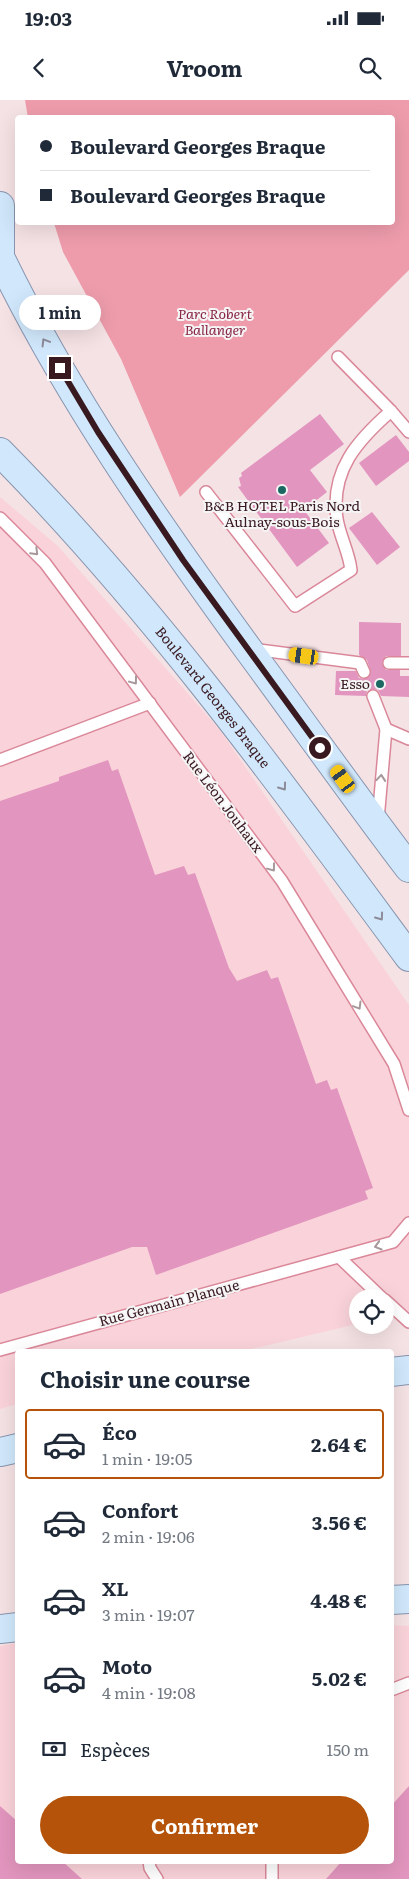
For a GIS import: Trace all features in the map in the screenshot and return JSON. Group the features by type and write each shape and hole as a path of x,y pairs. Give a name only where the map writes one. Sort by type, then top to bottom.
{"main road":[{"path":"0,206 0,257 32,321 98,432 183,560 409,868"},
{"name":"Boulevard Georges Braque","path":"0,452 89,546 145,611 255,749 409,957"},
{"path":"0,478 40,516 107,590 145,611"},
{"path":"394,1372 409,1370"},
{"path":"0,1452 15,1449"},
{"path":"394,1600 409,1599"},
{"path":"0,1629 15,1627"}],"lane":[{"path":"338,357 409,432"},
{"path":"206,492 295,606 351,570 350,556 341,540 336,516 342,471 353,448 366,432 391,411"},
{"name":"Rue Léon Jouhaux","path":"0,518 45,562 282,881 394,1064 409,1110"},
{"path":"248,649 365,666"},
{"path":"389,663 409,663"},
{"path":"373,696 386,729 377,826"},
{"path":"0,760 150,702"},
{"path":"386,729 409,740"},
{"path":"339,1257 392,1242 409,1223"},
{"path":"339,1257 373,1289"},
{"name":"Rue Germain Planque","path":"0,1350 339,1257"},
{"path":"394,1308 409,1322"},
{"path":"394,1689 409,1682"},
{"path":"149,1864 157,1879"},
{"path":"272,1864 272,1879"}],"shaded area":[{"path":"0,497 58,546 220,730 409,1005 409,1312 394,1316 394,1289 349,1289 349,1326 251,1349 15,1349 15,1405 0,1409"},
{"path":"394,1625 409,1626 409,1879 0,1879 0,1646 15,1643 15,1864 394,1864"}],"green space":[{"name":"Parc Robert Ballanger","path":"25,100 409,100 409,270 180,497 121,359 63,252 55,225 395,225 395,115 28,115"}],"building":[{"name":"B&B HOTEL Paris Nord Aulnay-sous-Bois","path":"320,414 344,444 310,470 327,492 304,510 329,543 297,567 238,487 241,486 239,478 242,476 241,473"},
{"path":"396,435 409,452 409,461 376,486 359,463"},
{"path":"372,512 400,547 377,565 349,528"},
{"path":"359,622 401,623 401,656 386,656 382,663 386,670 400,670 400,676 409,676 409,697 381,696 378,690 374,689 367,691 366,696 335,695 336,671 356,671 359,678 364,679 371,673 367,660 359,655"},
{"path":"108,760 112,771 118,769 155,875 184,866 188,875 195,873 229,968 237,981 267,970 271,979 278,977 316,1084 327,1080 331,1090 337,1088 373,1188 365,1191 368,1199 156,1275 147,1247 132,1247 0,1294 0,801 59,781 59,777"},
{"path":"409,1786 409,1879 326,1879 339,1864 394,1864 394,1803"},
{"path":"0,1806 15,1819 15,1864 65,1864 82,1879 0,1879"}],"place":[{"name":"B&B HOTEL Paris Nord Aulnay-sous-Bois","path":"282,490"},
{"name":"Esso","path":"380,684"}],"route":[{"path":"60,368 98,432 183,560 320,748"}]}
